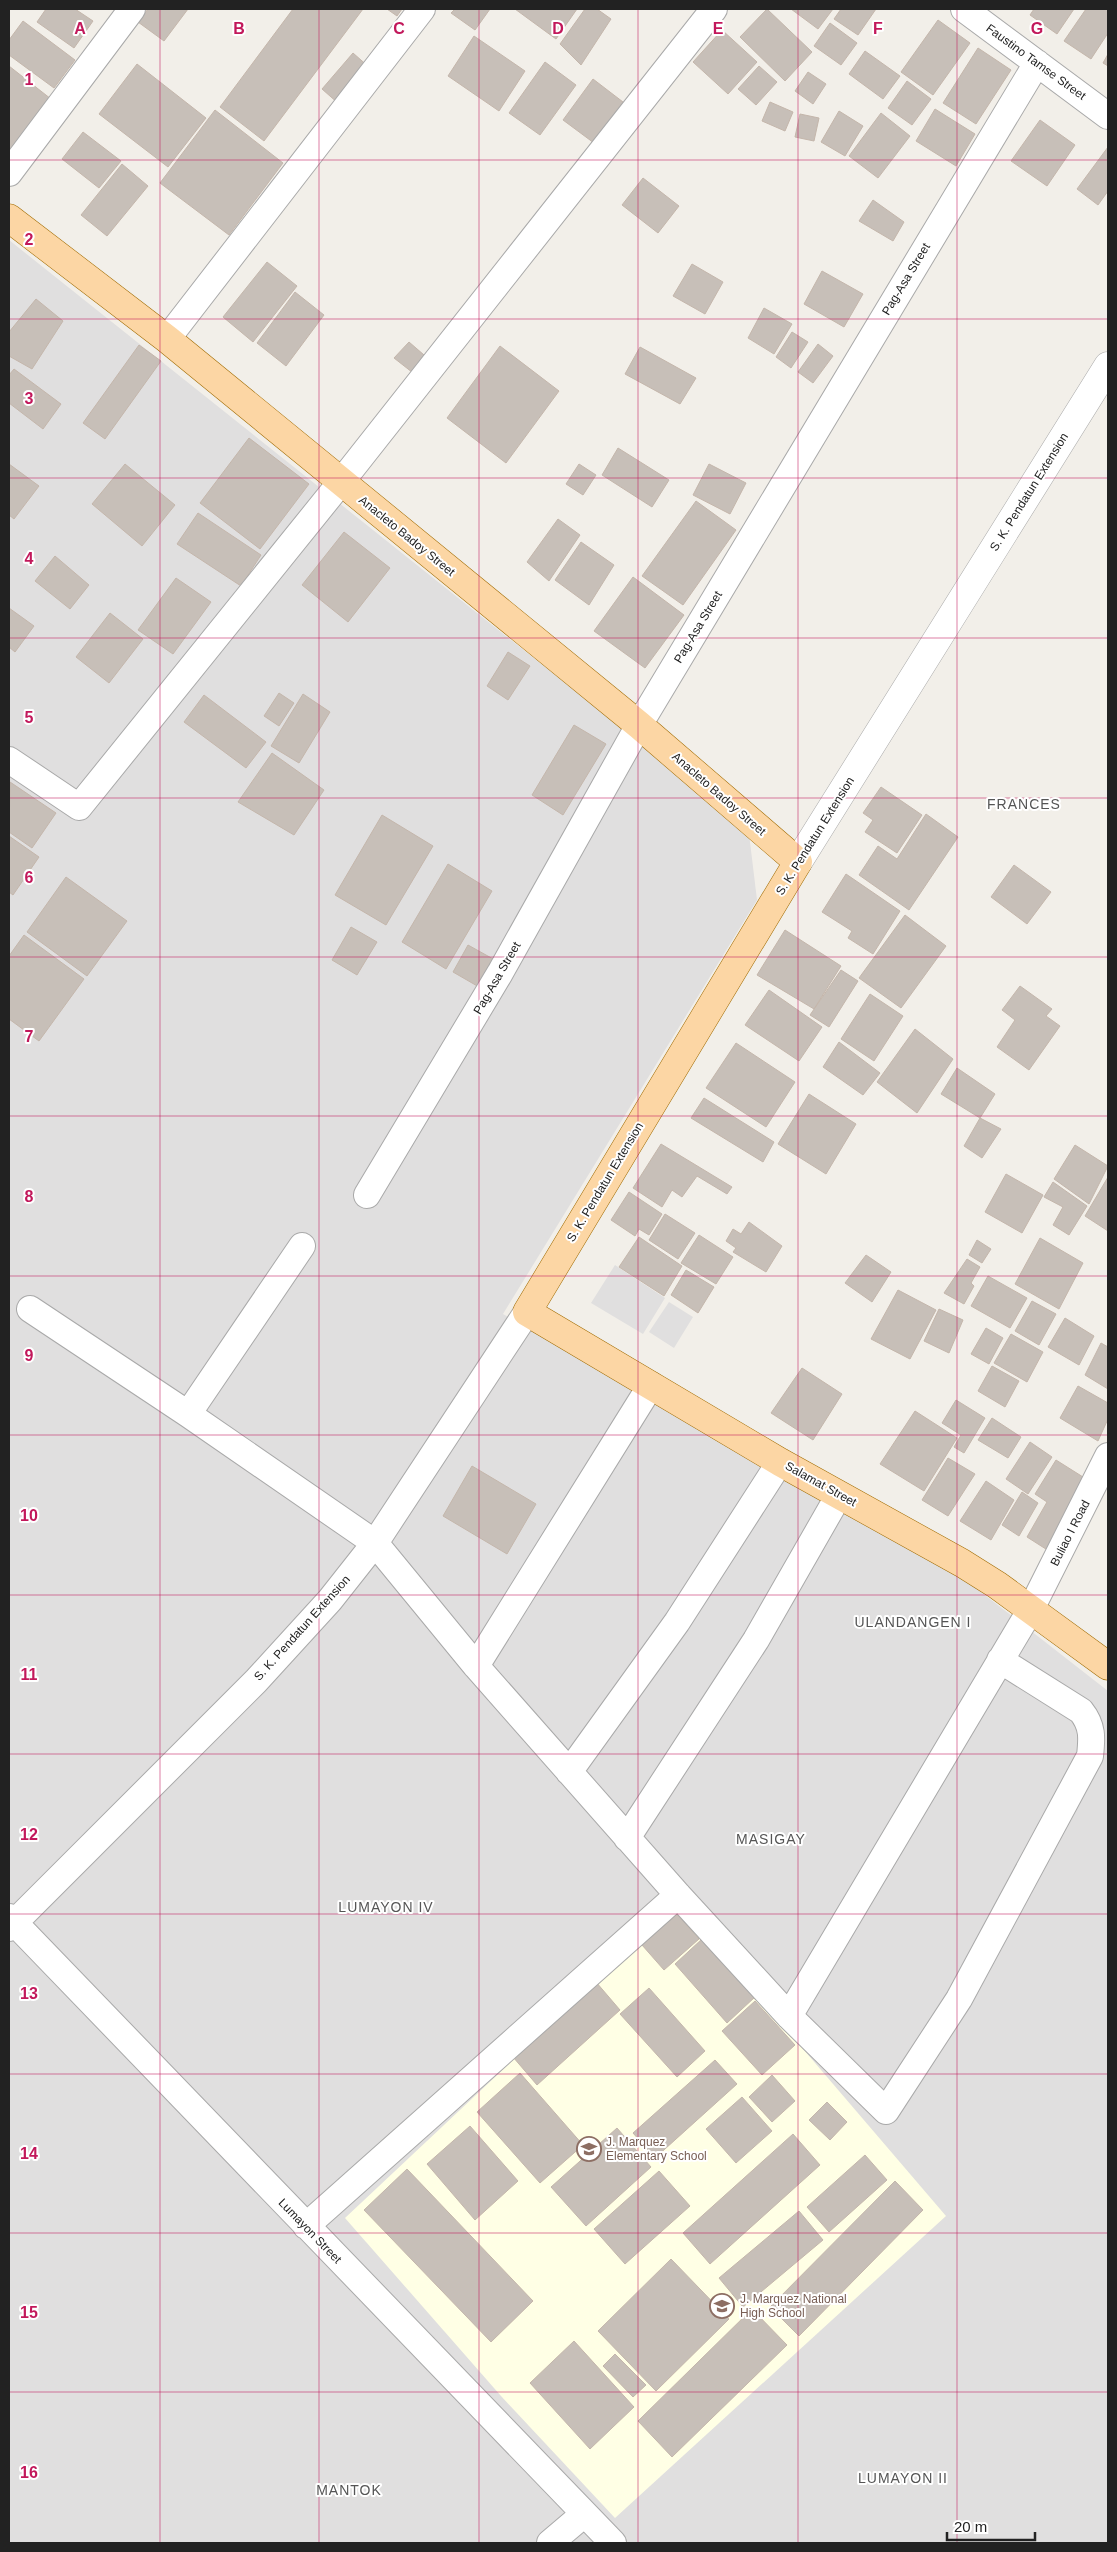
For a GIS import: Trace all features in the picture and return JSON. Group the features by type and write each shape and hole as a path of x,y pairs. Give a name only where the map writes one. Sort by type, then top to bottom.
{"main road":[{"name":"Anacleto Badoy Street","path":"9,218 167,340 639,725 798,862"},
{"name":"S. K. Pendatun Extension","path":"527,1312 798,862"},
{"name":"Salamat Street","path":"527,1312 780,1462 962,1563 1031,1609 1108,1666"}],"street":[{"path":"9,173 132,9"},
{"path":"167,340 422,9"},
{"path":"9,760 79,807 341,482 714,9"},
{"name":"Faustino Tamse Street","path":"964,9 1108,116"},
{"name":"Pag-Asa Street","path":"367,1196 500,973 639,725 1037,63"},
{"name":"S. K. Pendatun Extension","path":"798,862 1108,366"},
{"path":"188,1414 302,1246"},
{"path":"30,1309 188,1414 375,1543 476,1666 678,1895 789,2016 886,2111 959,1999 1090,1756 1092,1738 1090,1722 1081,1711 1000,1660"},
{"name":"S. K. Pendatun Extension","path":"10,1922 256,1681 330,1600 375,1543 527,1312"},
{"path":"476,1666 651,1385"},
{"name":"Buliao I Road","path":"789,2016 1031,1609 1108,1456"},
{"path":"569,1772 677,1622 780,1462"},
{"path":"627,1838 756,1640 840,1495"},
{"path":"306,2226 678,1895"},
{"name":"Lumayon Street","path":"10,1922 306,2226 583,2515 613,2543"},
{"path":"550,2543 583,2515"}],"shaded area":[{"path":"9,240 624,730 749,834 757,900 503,1314 972,1585 1108,1691 1108,2543 9,2543"},
{"path":"615,1265 665,1298 643,1334 591,1303"},
{"path":"669,1302 693,1317 674,1348 649,1332"},
{"path":"679,1904 946,2216 615,2518 501,2396 345,2218"}],"building":[{"path":"46,9 75,9 93,21 74,48 37,22"},
{"path":"148,9 188,9 164,41 138,22"},
{"path":"293,9 363,9 264,141 220,107"},
{"path":"387,9 402,9 397,16"},
{"path":"455,9 490,9 475,30 451,13"},
{"path":"515,9 577,9 556,39"},
{"path":"585,9 597,9 611,19 581,65 560,44"},
{"path":"767,9 812,52 785,81 740,37"},
{"path":"791,9 833,9 818,29"},
{"path":"841,9 876,9 858,35 834,19"},
{"path":"1034,9 1074,9 1057,34 1030,15"},
{"path":"1086,9 1108,9 1108,33 1091,59 1064,41"},
{"path":"938,20 970,43 933,95 901,72"},
{"path":"23,21 75,60 54,88 9,55 9,40"},
{"path":"830,23 857,43 841,65 814,46"},
{"path":"722,30 757,62 728,94 693,62"},
{"path":"474,36 525,71 499,111 448,76"},
{"path":"978,48 1011,70 976,124 943,103"},
{"path":"865,51 900,76 883,99 849,74"},
{"path":"353,53 370,68 339,104 322,89"},
{"path":"1108,54 1108,66 1103,63"},
{"path":"545,62 576,85 540,135 509,113"},
{"path":"137,64 206,118 168,167 99,114"},
{"path":"9,66 51,99 9,153"},
{"path":"759,66 777,82 756,105 738,89"},
{"path":"808,72 826,84 813,104 795,91"},
{"path":"593,79 623,102 594,143 563,120"},
{"path":"907,81 931,99 912,125 888,108"},
{"path":"770,102 793,112 785,131 762,121"},
{"path":"935,109 975,134 956,166 916,141"},
{"path":"215,110 283,163 229,235 160,183"},
{"path":"839,111 863,126 845,156 821,142"},
{"path":"881,113 910,136 878,178 849,156"},
{"path":"800,114 819,118 814,141 795,137"},
{"path":"1040,120 1075,145 1047,186 1011,161"},
{"path":"83,132 121,161 99,188 62,159"},
{"path":"1108,147 1108,191 1098,205 1077,189"},
{"path":"122,164 148,186 107,236 81,215"},
{"path":"643,178 679,206 658,233 622,205"},
{"path":"873,200 904,222 893,241 859,221"},
{"path":"267,262 297,286 253,342 223,317"},
{"path":"692,264 723,282 705,314 673,296"},
{"path":"822,271 863,294 844,327 804,304"},
{"path":"295,292 324,315 286,366 257,343"},
{"path":"36,299 63,321 32,369 9,356 9,332"},
{"path":"764,308 792,324 774,354 748,338"},
{"path":"792,332 808,342 791,368 776,357"},
{"path":"409,342 431,361 417,376 394,358"},
{"path":"818,344 833,356 813,383 798,372"},
{"path":"139,345 161,361 105,439 83,423"},
{"path":"500,346 559,391 506,463 447,418"},
{"path":"640,347 696,378 680,404 625,374"},
{"path":"14,369 61,404 43,429 9,403 9,375"},
{"path":"249,438 309,484 260,549 200,503"},
{"path":"618,448 669,480 652,507 602,475"},
{"path":"9,464 39,486 14,519 9,515"},
{"path":"125,464 175,505 142,546 92,504"},
{"path":"579,464 596,475 583,495 566,484"},
{"path":"709,464 746,483 730,514 693,495"},
{"path":"696,501 736,530 683,605 642,576"},
{"path":"198,513 261,555 241,586 177,544"},
{"path":"558,519 580,535 549,581 527,562"},
{"path":"344,532 390,568 348,622 302,585"},
{"path":"581,542 614,565 589,605 555,580"},
{"path":"55,556 89,585 70,609 35,581"},
{"path":"633,577 684,615 645,668 594,631"},
{"path":"176,578 211,602 173,654 138,630"},
{"path":"9,608 34,626 15,652 9,647"},
{"path":"110,613 143,639 109,683 76,657"},
{"path":"508,652 530,666 508,700 487,686"},
{"path":"279,693 294,703 279,726 264,716"},
{"path":"303,694 330,712 299,763 271,746"},
{"path":"204,695 266,742 246,768 184,722"},
{"path":"574,725 606,744 563,815 532,795"},
{"path":"272,753 324,790 294,835 238,802"},
{"path":"10,782 56,813 32,848 9,832"},
{"path":"881,787 922,815 897,853 865,832 873,820 863,813"},
{"path":"926,814 958,837 909,910 859,875 878,846 897,859"},
{"path":"382,815 433,846 386,925 335,895"},
{"path":"9,836 39,857 13,895 9,892"},
{"path":"448,864 492,891 446,969 402,942"},
{"path":"1014,865 1051,892 1027,924 991,897"},
{"path":"846,874 900,911 873,954 848,938 852,931 822,912"},
{"path":"66,877 127,921 87,976 27,932"},
{"path":"905,915 946,946 901,1008 859,978"},
{"path":"351,927 377,942 357,975 332,960"},
{"path":"785,930 841,966 814,1009 757,975"},
{"path":"24,935 84,979 39,1041 9,1019 9,956"},
{"path":"468,945 495,960 479,987 453,972"},
{"path":"841,970 858,981 829,1027 810,1015"},
{"path":"1020,986 1052,1009 1046,1016 1060,1026 1029,1070 997,1047 1015,1020 1002,1010"},
{"path":"769,990 822,1027 799,1061 745,1025"},
{"path":"870,994 903,1016 874,1061 841,1039"},
{"path":"915,1029 953,1059 917,1113 877,1082"},
{"path":"839,1042 880,1073 863,1095 823,1067"},
{"path":"736,1043 795,1082 766,1127 706,1088"},
{"path":"957,1068 995,1094 980,1118 941,1094"},
{"path":"809,1094 856,1124 826,1174 778,1144"},
{"path":"704,1098 774,1142 763,1162 691,1118"},
{"path":"980,1118 1001,1129 982,1158 964,1146"},
{"path":"661,1144 732,1187 727,1194 697,1176 682,1197 672,1190 662,1207 633,1188"},
{"path":"1075,1145 1108,1166 1089,1204 1054,1179"},
{"path":"1006,1174 1043,1195 1022,1233 985,1212"},
{"path":"1108,1177 1108,1231 1085,1216"},
{"path":"1053,1182 1087,1206 1069,1235 1053,1225 1063,1207 1044,1197"},
{"path":"629,1192 662,1214 649,1235 639,1229 635,1236 611,1220"},
{"path":"665,1214 695,1233 678,1259 649,1240"},
{"path":"749,1222 782,1246 766,1272 733,1252 736,1248 726,1241 733,1229 741,1234"},
{"path":"699,1235 733,1257 716,1284 681,1263"},
{"path":"639,1237 682,1266 664,1296 619,1267"},
{"path":"1040,1238 1083,1263 1059,1309 1015,1284"},
{"path":"977,1240 991,1249 982,1263 969,1255"},
{"path":"866,1255 891,1272 872,1302 845,1283"},
{"path":"967,1259 980,1267 971,1283 974,1286 964,1304 944,1293"},
{"path":"686,1270 714,1287 698,1313 671,1295"},
{"path":"988,1276 1027,1298 1010,1328 971,1306"},
{"path":"898,1290 936,1310 910,1359 871,1339"},
{"path":"1032,1301 1056,1314 1039,1345 1015,1331"},
{"path":"939,1309 963,1320 949,1353 924,1341"},
{"path":"1065,1318 1094,1336 1079,1365 1048,1347"},
{"path":"986,1328 1003,1338 989,1364 971,1354"},
{"path":"1011,1334 1043,1352 1027,1382 994,1363"},
{"path":"1101,1343 1108,1347 1108,1389 1085,1375"},
{"path":"992,1366 1019,1381 1005,1407 978,1391"},
{"path":"802,1368 842,1394 813,1440 771,1413"},
{"path":"1078,1386 1108,1403 1108,1419 1098,1441 1060,1418"},
{"path":"956,1400 985,1418 964,1453 954,1447 961,1435 942,1423"},
{"path":"915,1411 957,1438 924,1491 880,1464"},
{"path":"992,1418 1021,1437 1008,1458 978,1440"},
{"path":"1030,1442 1052,1457 1028,1494 1006,1479"},
{"path":"948,1458 975,1474 948,1516 922,1500"},
{"path":"1056,1460 1083,1477 1049,1551 1027,1537 1047,1502 1035,1494"},
{"path":"472,1466 536,1504 507,1554 443,1516"},
{"path":"986,1481 1014,1500 991,1540 960,1521"},
{"path":"1022,1492 1038,1503 1019,1536 1002,1525"},
{"path":"677,1914 699,1939 664,1970 642,1945"},
{"path":"702,1939 755,1997 727,2023 675,1964"},
{"path":"596,1982 620,2010 537,2085 513,2057"},
{"path":"649,1988 705,2051 677,2077 620,2014"},
{"path":"755,2001 795,2045 762,2075 722,2031"},
{"path":"715,2060 737,2084 655,2158 633,2133"},
{"path":"520,2073 583,2145 540,2183 477,2112"},
{"path":"772,2075 795,2101 772,2122 749,2097"},
{"path":"742,2097 772,2131 736,2163 706,2129"},
{"path":"827,2102 847,2122 830,2140 809,2120"},
{"path":"470,2126 518,2181 475,2220 427,2164"},
{"path":"617,2128 651,2167 586,2226 551,2187"},
{"path":"793,2134 820,2165 710,2264 683,2233"},
{"path":"865,2155 887,2180 829,2232 807,2207"},
{"path":"407,2169 533,2301 491,2342 364,2210"},
{"path":"659,2171 690,2206 625,2264 594,2229"},
{"path":"895,2181 923,2210 799,2336 770,2307"},
{"path":"799,2211 823,2240 743,2307 719,2278"},
{"path":"671,2259 729,2319 656,2391 598,2331"},
{"path":"752,2309 787,2345 672,2457 638,2421"},
{"path":"574,2341 634,2407 590,2449 530,2383"},
{"path":"615,2354 646,2385 633,2397 603,2366"}],"place":[{"name":"J. Marquez Elementary School","path":"589,2149"},
{"name":"J. Marquez National High School","path":"722,2306"}],"district":[{"name":"FRANCES","path":"1024,804"},
{"name":"ULANDANGEN I","path":"913,1622"},
{"name":"MASIGAY","path":"771,1839"},
{"name":"LUMAYON IV","path":"386,1907"},
{"name":"LUMAYON II","path":"903,2478"},
{"name":"MANTOK","path":"349,2490"}]}
